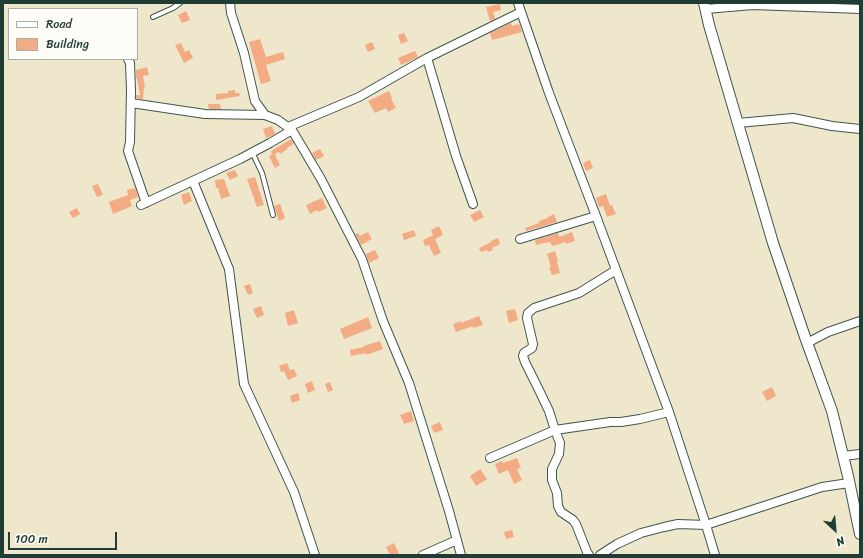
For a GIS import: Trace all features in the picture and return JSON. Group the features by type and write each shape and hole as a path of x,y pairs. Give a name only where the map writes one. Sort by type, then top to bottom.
{"street":[{"path":"230,3 231,13 244,54 254,101 266,115"},
{"path":"518,3 549,93 669,412 715,555"},
{"path":"860,9 753,5 705,6 709,25 773,243 832,411 860,534"},
{"path":"128,60 130,64 131,103 130,142 128,151 143,204 270,143 290,128 359,97 427,58 521,12"},
{"path":"427,58 456,156 473,204"},
{"path":"131,103 205,114 266,115 278,120 290,128 321,179 362,259 383,320 409,383 461,555"},
{"path":"738,123 793,118 832,126 860,129"},
{"path":"193,181 229,269 244,384 294,492 315,555"},
{"path":"520,239 596,216"},
{"path":"589,555 576,524 573,520 561,512 558,506 552,480 552,469 559,454 560,443 549,412 524,362 523,356 524,353 532,348 533,344 527,318 528,313 534,308 579,293 616,270"},
{"path":"807,343 828,332 860,321"},
{"path":"490,458 555,430 640,419 669,412"},
{"path":"843,456 860,454"},
{"path":"600,555 617,544 641,533 678,524 706,525 822,487 849,483"},
{"path":"423,555 457,540"}],"lane":[{"path":"153,17 173,8 180,3"},
{"path":"252,152 262,173 273,215"}],"building":[{"path":"500,4 501,10 493,12 495,19 490,21 486,7"},
{"path":"186,11 190,20 182,23 178,15"},
{"path":"511,23 512,26 519,24 522,32 492,40 490,33"},
{"path":"404,33 408,41 401,44 398,35"},
{"path":"260,39 266,57 283,52 285,59 266,65 271,81 261,84 249,42"},
{"path":"372,42 375,49 368,52 365,45"},
{"path":"181,43 185,52 189,50 193,58 184,63 175,45"},
{"path":"415,51 418,57 401,65 398,58"},
{"path":"147,67 149,75 143,76 145,87 143,99 136,98 136,95 140,95 136,78 136,70"},
{"path":"235,90 235,93 239,93 240,96 216,100 216,94 228,93 228,91"},
{"path":"389,91 396,108 388,112 386,108 375,113 368,101"},
{"path":"208,104 220,104 221,109 209,109"},
{"path":"272,126 275,134 266,138 263,129"},
{"path":"291,139 294,144 280,154 279,152 275,154 280,165 275,168 269,156 272,154 271,151"},
{"path":"320,149 324,156 316,160 312,153"},
{"path":"590,160 593,168 586,171 583,163"},
{"path":"235,170 238,176 230,180 226,173"},
{"path":"255,177 264,205 257,207 247,179"},
{"path":"224,179 230,196 221,199 218,188 216,188 215,180"},
{"path":"98,184 103,195 97,197 92,186"},
{"path":"135,188 138,197 130,200 132,206 113,214 109,202 128,195 127,190"},
{"path":"189,192 192,201 184,205 181,195"},
{"path":"606,194 610,206 612,205 616,214 607,217 603,206 599,207 596,198"},
{"path":"322,198 327,208 318,212 317,210 310,214 306,205"},
{"path":"280,204 285,218 279,221 274,206"},
{"path":"77,208 80,214 73,218 69,212"},
{"path":"480,210 484,217 474,222 470,215"},
{"path":"554,214 557,222 526,231 525,228 539,223 539,221"},
{"path":"439,226 443,235 435,239 441,253 434,256 429,245 425,246 423,240 433,235 431,230"},
{"path":"414,230 416,236 404,240 402,234"},
{"path":"368,232 372,239 361,245 355,234 358,233 360,236"},
{"path":"572,232 575,241 552,246 550,242 536,245 535,240 558,233 559,237"},
{"path":"498,238 500,244 492,248 493,250 481,252 479,248"},
{"path":"375,250 379,258 369,263 366,254"},
{"path":"555,251 560,273 552,275 549,268 551,267 547,254"},
{"path":"250,284 253,293 248,295 244,286"},
{"path":"261,306 264,315 257,318 253,309"},
{"path":"515,309 518,320 509,323 506,311"},
{"path":"294,310 298,323 288,326 285,313"},
{"path":"479,316 483,325 473,328 473,326 456,332 453,324 461,321 461,323"},
{"path":"368,317 372,328 344,339 340,329"},
{"path":"380,341 383,349 366,355 366,353 351,356 350,350"},
{"path":"287,363 290,370 294,369 297,376 288,380 284,371 281,372 279,366"},
{"path":"312,381 315,390 308,393 305,384"},
{"path":"330,382 333,390 328,392 325,384"},
{"path":"772,387 776,396 767,401 762,392"},
{"path":"298,393 300,400 292,403 290,396"},
{"path":"411,411 414,421 404,424 400,415"},
{"path":"440,422 443,430 434,433 431,426"},
{"path":"517,458 521,468 517,469 522,480 514,484 508,470 499,474 495,464"},
{"path":"480,469 487,479 476,486 470,476"},
{"path":"512,530 514,537 506,539 504,532"},
{"path":"394,543 399,553 390,555 386,547"}]}
